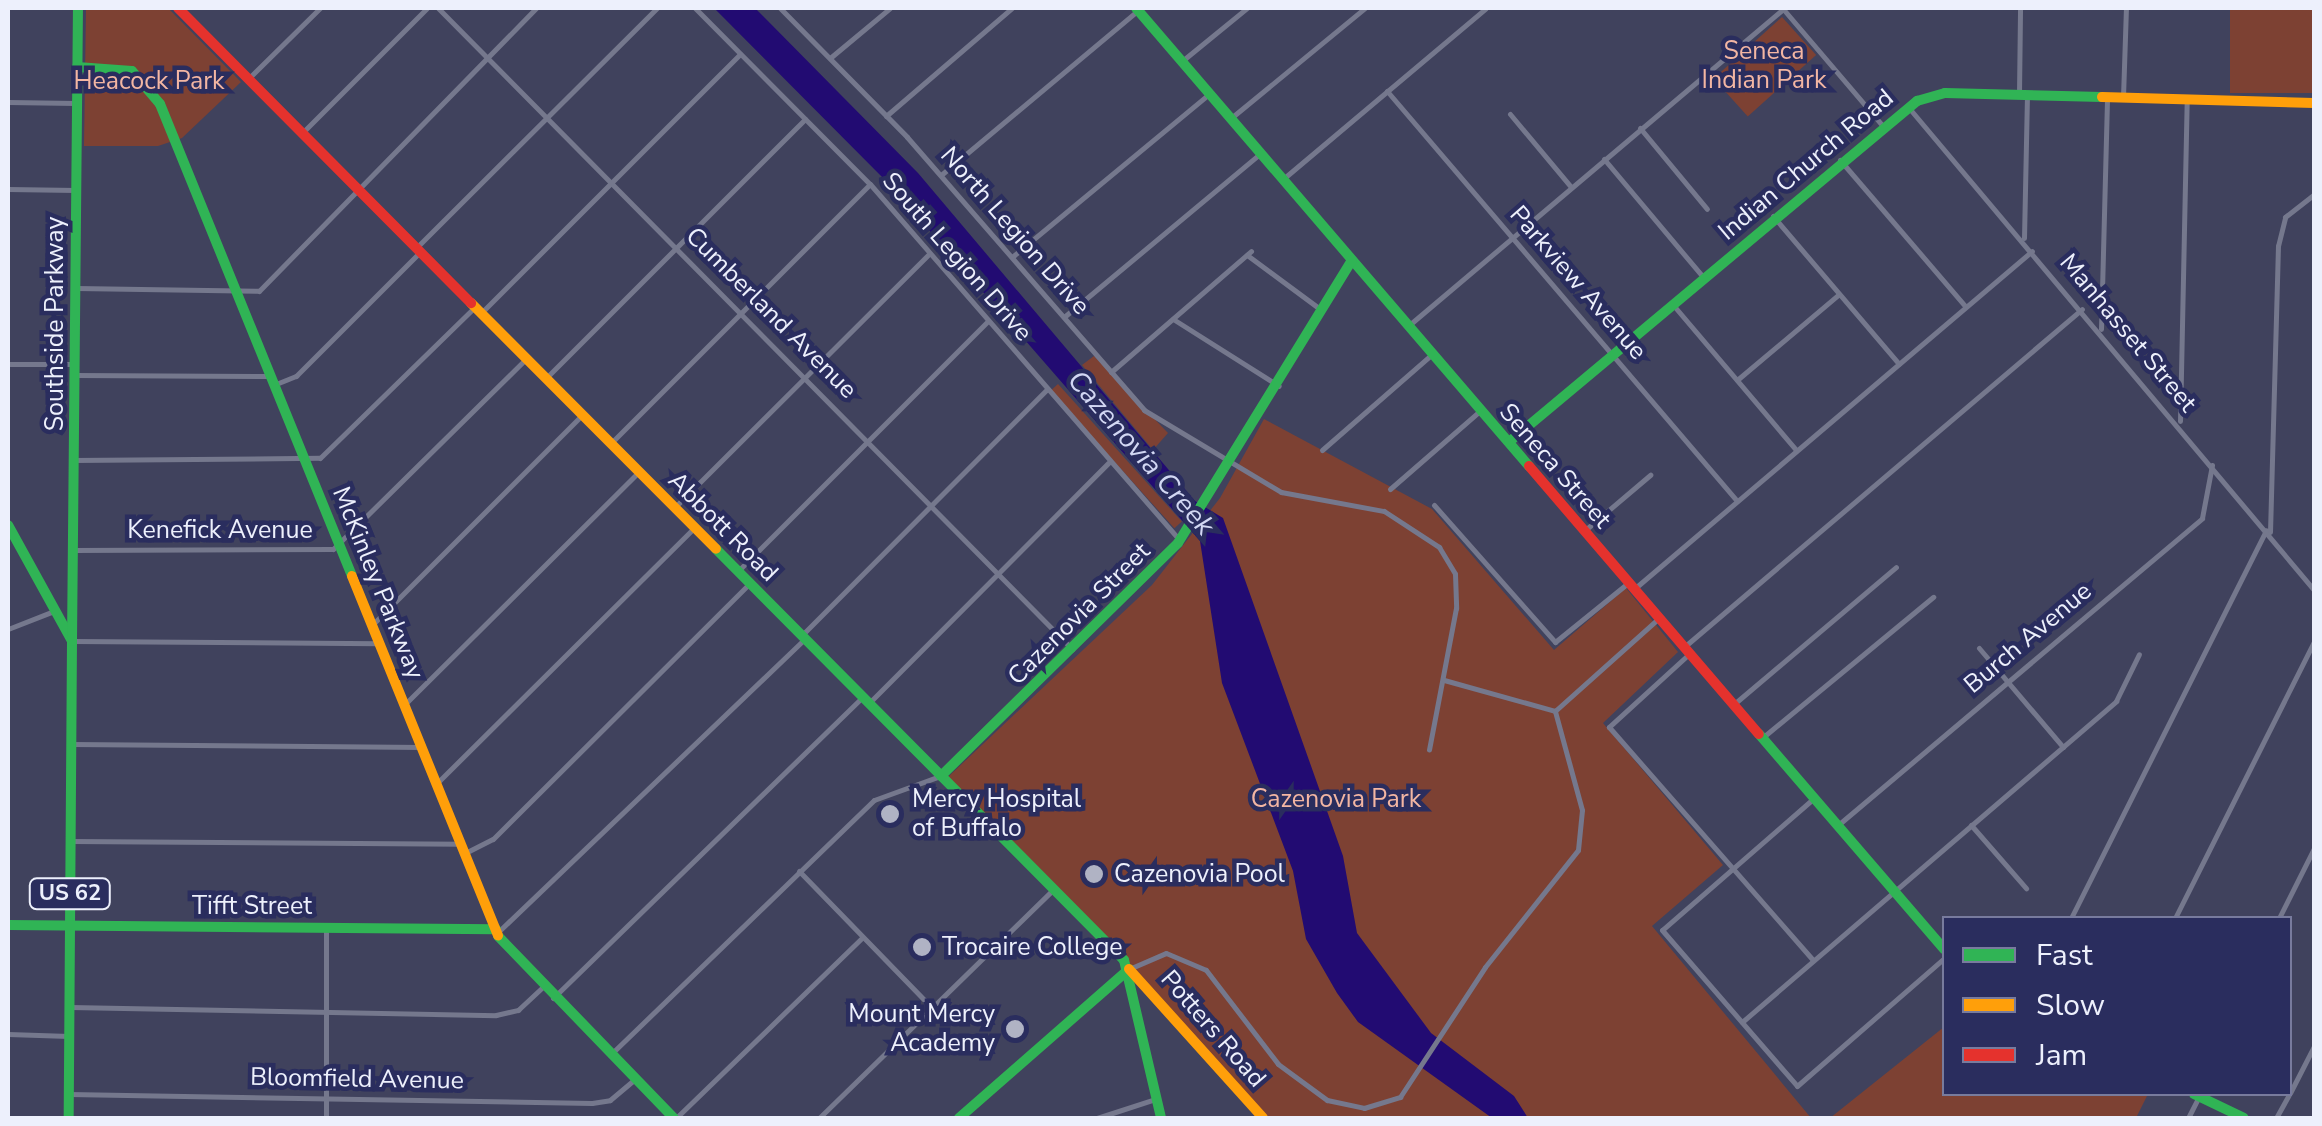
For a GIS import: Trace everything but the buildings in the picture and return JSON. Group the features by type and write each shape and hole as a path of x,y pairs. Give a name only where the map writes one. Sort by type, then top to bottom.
{"street":[{"name":"Southside Parkway","path":"72,641 78,8"},
{"name":"Abbott Road","path":"178,8 1129,969"},
{"path":"248,78 320,8"},
{"path":"303,132 428,8"},
{"name":"Cumberland Avenue","path":"438,8 1073,649"},
{"path":"74,288 258,292 536,8"},
{"path":"8,364 274,380 296,376 656,8"},
{"name":"South Legion Drive","path":"695,8 870,184 1108,463 1184,536"},
{"name":"North Legion Drive","path":"780,8 941,176 1144,410 1232,465 1294,496 1384,511 1439,546 1457,584 1444,680 1429,749"},
{"path":"830,58 890,8"},
{"path":"886,116 1012,8"},
{"path":"1182,60 1247,8"},
{"path":"1232,118 1365,8"},
{"path":"1283,178 1486,8"},
{"path":"1408,326 1782,8 1882,125"},
{"path":"2020,8 2024,241"},
{"path":"2122,97 2126,8"},
{"path":"941,176 1137,9"},
{"name":"Seneca Street","path":"1137,9 1942,947"},
{"path":"74,460 306,462 330,451 740,54"},
{"name":"McKinley Parkway","path":"77,67 132,71 149,84 274,380 497,931 542,988 675,1118"},
{"name":"Parkview Avenue","path":"1387,91 1737,501"},
{"path":"1012,257 1210,93"},
{"name":"Indian Church Road","path":"1509,442 1907,106 1946,93 2314,102"},
{"path":"2101,332 2107,97"},
{"path":"2180,424 2186,99"},
{"path":"8,102 76,103"},
{"name":"Manhasset Street","path":"1907,106 2180,424 2314,590"},
{"path":"1510,114 1570,187"},
{"path":"547,377 805,119"},
{"path":"1640,128 1708,210"},
{"path":"1064,318 1261,153"},
{"path":"1604,159 1703,277"},
{"path":"1840,160 1966,307"},
{"path":"612,443 870,184"},
{"path":"8,190 76,190"},
{"path":"2071,916 2268,533 2279,236 2291,210 2314,194"},
{"path":"1773,216 1900,364"},
{"path":"1434,506 1555,642 1737,501 2032,251"},
{"path":"1111,372 1249,253 1323,311"},
{"path":"675,507 929,254"},
{"name":"Cazenovia Street","path":"941,776 1184,536 1232,465 1352,260"},
{"path":"1737,380 1839,294"},
{"path":"1672,304 1796,451"},
{"path":"1812,959 1609,728 1687,650 2082,309"},
{"path":"1172,319 1279,386"},
{"path":"738,571 987,322"},
{"path":"1322,450 1432,354"},
{"name":"Kenefick Avenue","path":"73,550 322,552 340,545 527,358"},
{"path":"497,931 512,927 1046,390"},
{"path":"1390,489 1481,410"},
{"path":"373,624 583,414"},
{"path":"553,998 1108,463"},
{"name":"Burch Avenue","path":"1838,825 2202,518 2212,465"},
{"path":"406,703 640,471"},
{"path":"1584,531 1650,476"},
{"path":"8,525 72,641 382,643"},
{"path":"437,784 695,527"},
{"path":"1734,704 1896,567"},
{"path":"70,841 463,848 493,840 750,583"},
{"path":"1762,738 1933,597"},
{"path":"8,629 54,611"},
{"path":"1555,711 1659,618"},
{"name":"US 62","path":"69,1118 72,641"},
{"path":"2176,916 2314,642"},
{"path":"1979,648 2063,747"},
{"path":"1742,1022 2116,701 2139,654"},
{"path":"1444,680 1555,711"},
{"path":"959,1118 1129,969 1166,953 1206,970 1287,1073 1344,1106 1390,1103 1422,1069 1445,1030 1578,850 1582,810 1555,711"},
{"path":"71,744 423,748"},
{"path":"610,1055 874,800 941,776"},
{"path":"1814,798 1662,930 1797,1086 1942,960"},
{"path":"1971,825 2026,888"},
{"path":"2280,916 2314,848"},
{"path":"799,872 932,1008"},
{"path":"819,1118 1054,889"},
{"name":"Tifft Street","path":"8,925 497,931"},
{"path":"326,926 326,1118"},
{"path":"675,1118 862,938"},
{"path":"1129,969 1161,1118"},
{"name":"Potters Road","path":"1129,969 1263,1118"},
{"path":"70,1007 508,1014 542,988"},
{"path":"8,1034 70,1036"},
{"path":"2292,1089 2314,1046"},
{"name":"Bloomfield Avenue","path":"70,1094 599,1103 634,1079"},
{"path":"2199,1096 2244,1118"},
{"path":"2276,1118 2288,1096"},
{"path":"1097,1118 1156,1099"}],"green space":[{"name":"Heacock Park","path":"86,8 168,8 241,82 182,138 158,146 84,146"},
{"path":"2230,8 2314,8 2314,93 2230,93"},
{"name":"Seneca Indian Park","path":"1782,17 1816,55 1748,116 1714,79"},
{"path":"1094,356 1168,433 1153,450 1082,365"},
{"path":"1058,384 1182,521 1174,528 1051,391"},
{"name":"Cazenovia Park","path":"1264,419 1432,509 1554,650 1626,588 1678,652 1603,723 1723,865 1652,926 1811,1118 1267,1118 948,777 1152,585 1220,498"},
{"path":"1942,1029 1942,1096 2147,1096 2136,1118 1830,1118"}],"water":[{"name":"Cazenovia Creek","path":"714,8 755,8 918,173 1195,501 1223,518 1343,856 1357,933 1431,1033 1514,1096 1528,1118 1492,1118 1358,1022 1306,939 1293,871 1222,683 1200,541 888,183"}],"traffic: fast":[{"path":"72,641 78,8"},
{"path":"1136,8 1529,466"},
{"path":"77,67 132,71 160,104 352,576"},
{"path":"1509,442 1917,101 1945,93 2102,97"},
{"path":"941,776 1178,543 1352,260"},
{"path":"8,525 72,641 69,1118"},
{"path":"716,549 1124,960 1161,1118"},
{"path":"1759,734 1942,947"},
{"path":"8,925 496,929"},
{"path":"498,936 674,1118"},
{"path":"959,1118 1129,969"},
{"path":"2198,1096 2244,1118"}],"traffic: slow":[{"path":"2102,97 2314,103"},
{"path":"471,303 716,549"},
{"path":"352,576 498,936"},
{"path":"1129,969 1263,1118"}],"traffic: jam":[{"path":"178,8 471,303"},
{"path":"1529,466 1759,734"}],"place":[{"name":"Mercy Hospital of Buffalo","path":"890,814"},
{"name":"Cazenovia Pool","path":"1094,874"},
{"name":"Trocaire College","path":"922,947"},
{"name":"Mount Mercy Academy","path":"1015,1029"}]}
